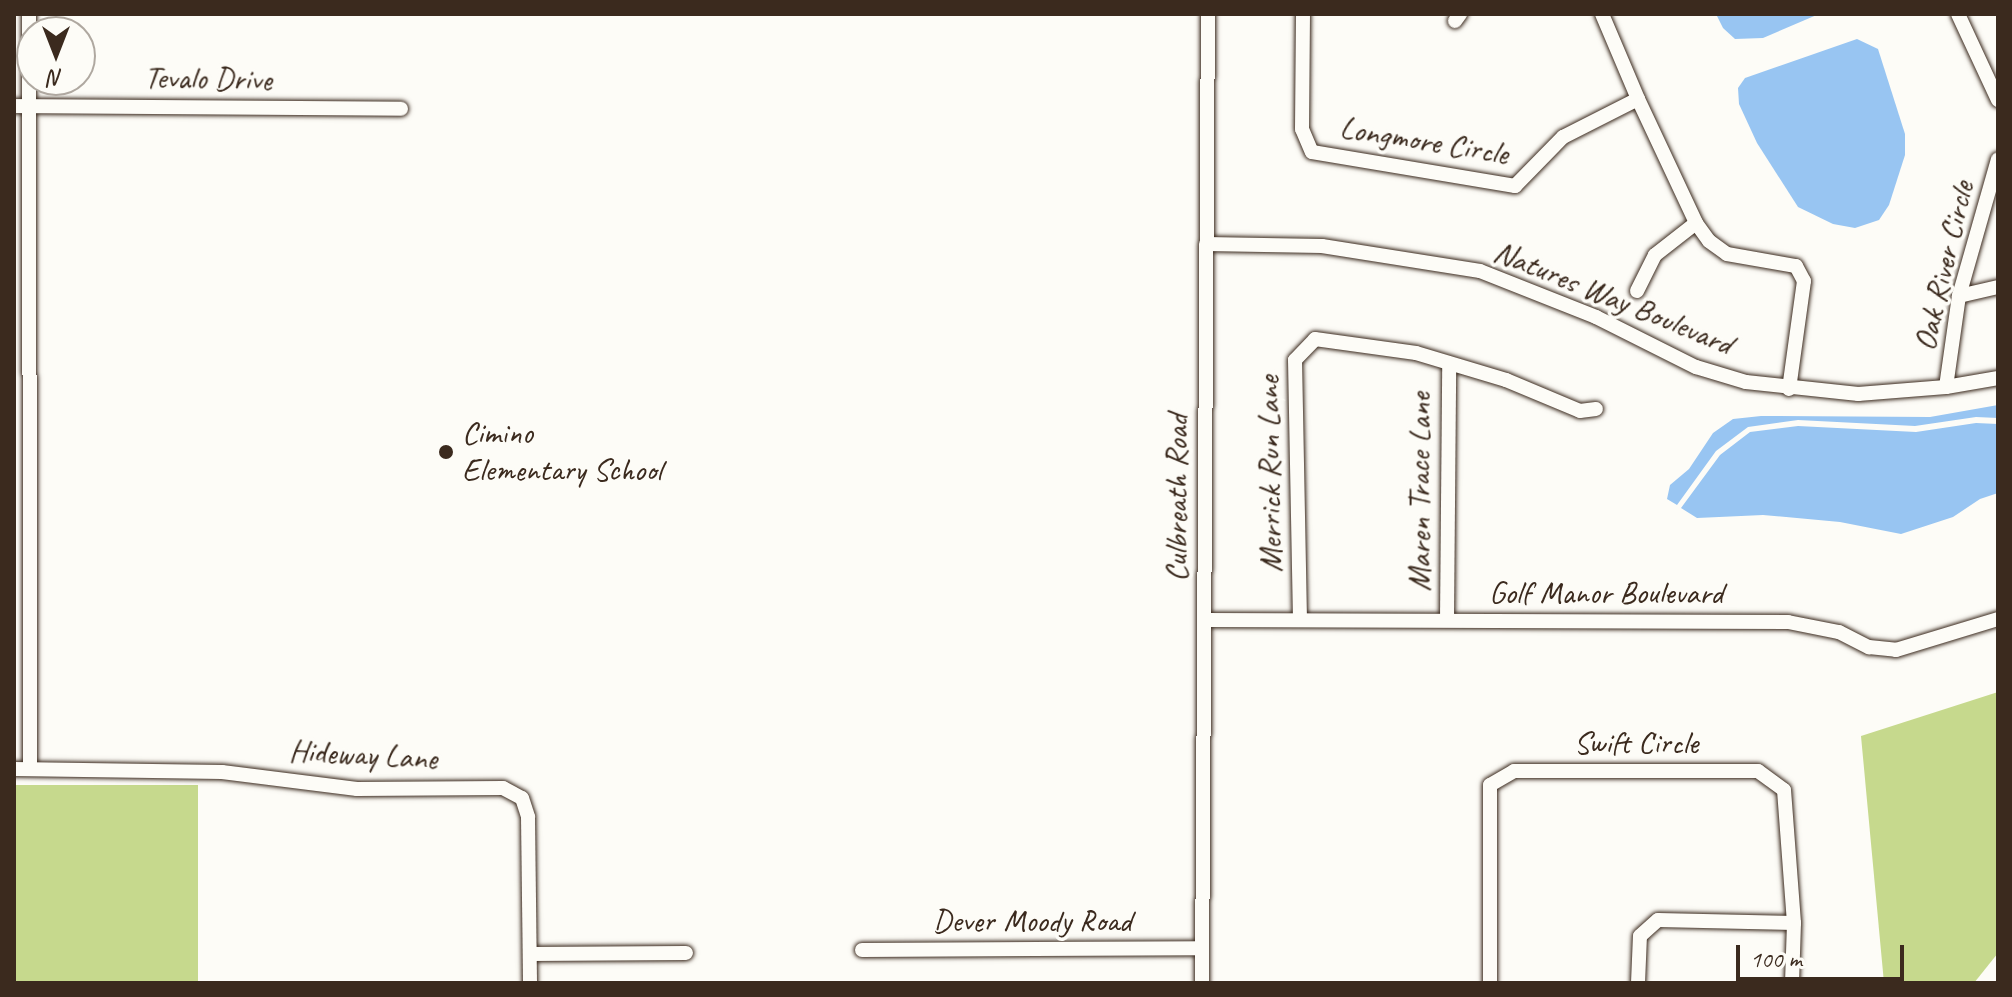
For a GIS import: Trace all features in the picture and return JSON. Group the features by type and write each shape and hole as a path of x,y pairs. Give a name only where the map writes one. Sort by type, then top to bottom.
{"street":[{"path":"29,14 21,106 30,769"},
{"name":"Culbreath Road","path":"1202,983 1208,14"},
{"name":"Longmore Circle","path":"1303,14 1302,129 1312,152 1515,186 1563,137 1638,99"},
{"path":"1602,14 1696,223 1709,241 1727,254 1796,266 1804,281 1789,389"},
{"path":"1958,14 1998,100"},
{"name":"Tevalo Drive","path":"21,106 401,109"},
{"name":"Oak River Circle","path":"1946,387 1959,296 1998,159"},
{"path":"1637,291 1655,255 1696,223"},
{"name":"Natures Way Boulevard","path":"1206,244 1322,246 1480,271 1596,317 1696,367 1746,382 1858,394 1946,387 1998,378"},
{"path":"1959,296 1998,287"},
{"name":"Merrick Run Lane","path":"1300,620 1295,360 1315,339 1416,353 1506,380 1580,411 1596,409"},
{"name":"Maren Trace Lane","path":"1447,619 1449,365"},
{"name":"Golf Manor Boulevard","path":"1204,620 1788,622 1839,632 1869,647 1896,650 1998,619"},
{"name":"Hideway Lane","path":"14,769 222,772 357,789 503,788 522,798 528,817 530,983"},
{"name":"Swift Circle","path":"1490,983 1490,785 1514,771 1758,771 1784,790 1794,923 1792,983"},
{"path":"1638,983 1640,936 1658,920 1794,923"},
{"name":"Dever Moody Road","path":"862,950 1202,948"},
{"path":"531,954 686,953"}],"green space":[{"path":"1998,692 1998,953 1974,983 1884,983 1861,736"},
{"path":"14,785 198,785 198,983 14,983"}],"water":[{"path":"1716,14 1819,14 1763,38 1735,39 1723,28"},
{"path":"1857,39 1878,49 1905,134 1905,155 1889,205 1879,220 1855,228 1833,224 1798,207 1757,143 1739,104 1738,88 1745,78"},
{"path":"1998,405 1998,418 1976,417 1915,426 1798,420 1748,427 1716,451 1677,505 1667,499 1670,485 1689,469 1713,433 1733,419 1761,416 1930,417"},
{"path":"1976,423 1998,424 1998,493 1980,499 1953,517 1901,534 1840,522 1763,515 1697,518 1681,508 1720,455 1750,432 1798,426 1916,432"}],"place":[{"name":"Cimino Elementary School","path":"446,452"}]}
